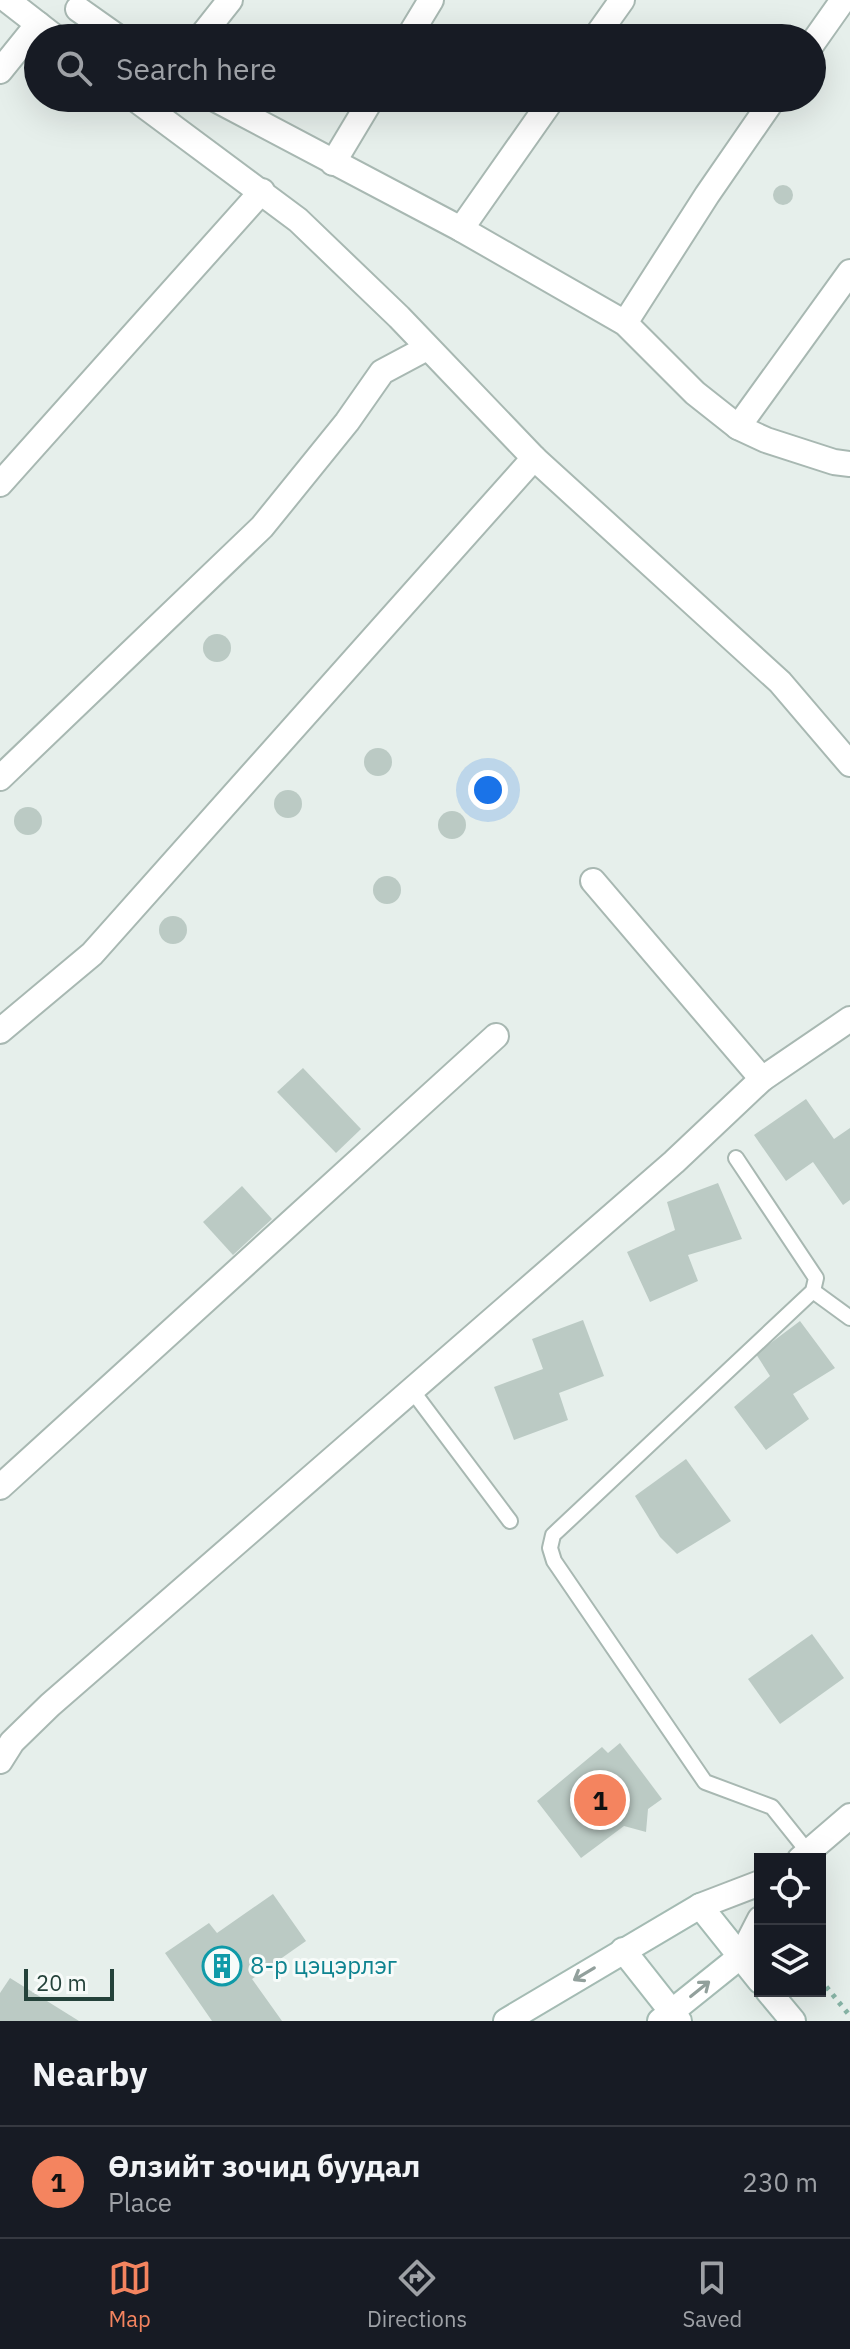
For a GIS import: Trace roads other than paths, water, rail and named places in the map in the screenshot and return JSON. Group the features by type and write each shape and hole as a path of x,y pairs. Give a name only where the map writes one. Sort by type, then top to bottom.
{"street":[{"path":"7,0 38,24"},
{"path":"211,24 230,0"},
{"path":"416,24 431,0"},
{"path":"605,24 622,0"},
{"path":"826,24 843,0"},
{"path":"60,24 81,4 103,24"},
{"path":"0,71 24,53"},
{"path":"153,112 298,220 399,317 534,458 780,682 850,764"},
{"path":"239,112 461,229 625,323 695,393 738,427 766,440 834,462 850,464"},
{"path":"333,163 364,112"},
{"path":"461,229 543,112"},
{"path":"625,323 764,112"},
{"path":"0,484 262,191"},
{"path":"738,427 850,272"},
{"path":"0,778 262,527 347,422 382,372 427,348"},
{"path":"0,1031 92,954 534,458"},
{"path":"593,881 762,1079"},
{"path":"0,1761 12,1742 50,1705 674,1162 762,1079 850,1019"},
{"path":"0,1487 496,1036"},
{"path":"807,1853 850,1816"},
{"path":"506,2021 700,1906 754,1885"},
{"path":"700,1906 754,1973"},
{"path":"623,1950 670,2018 741,1956 757,1925"},
{"path":"773,1997 793,2021"}],"lane":[{"path":"736,1158 816,1278 813,1291 553,1535 550,1548 554,1561 705,1782 772,1807 802,1853"},
{"path":"813,1291 850,1318"},
{"path":"411,1389 510,1521"}],"place":[{"name":"Өлзийт зочид буудал","path":"600,1800"},
{"name":"8-р цэцэрлэг","path":"222,1966"}]}
